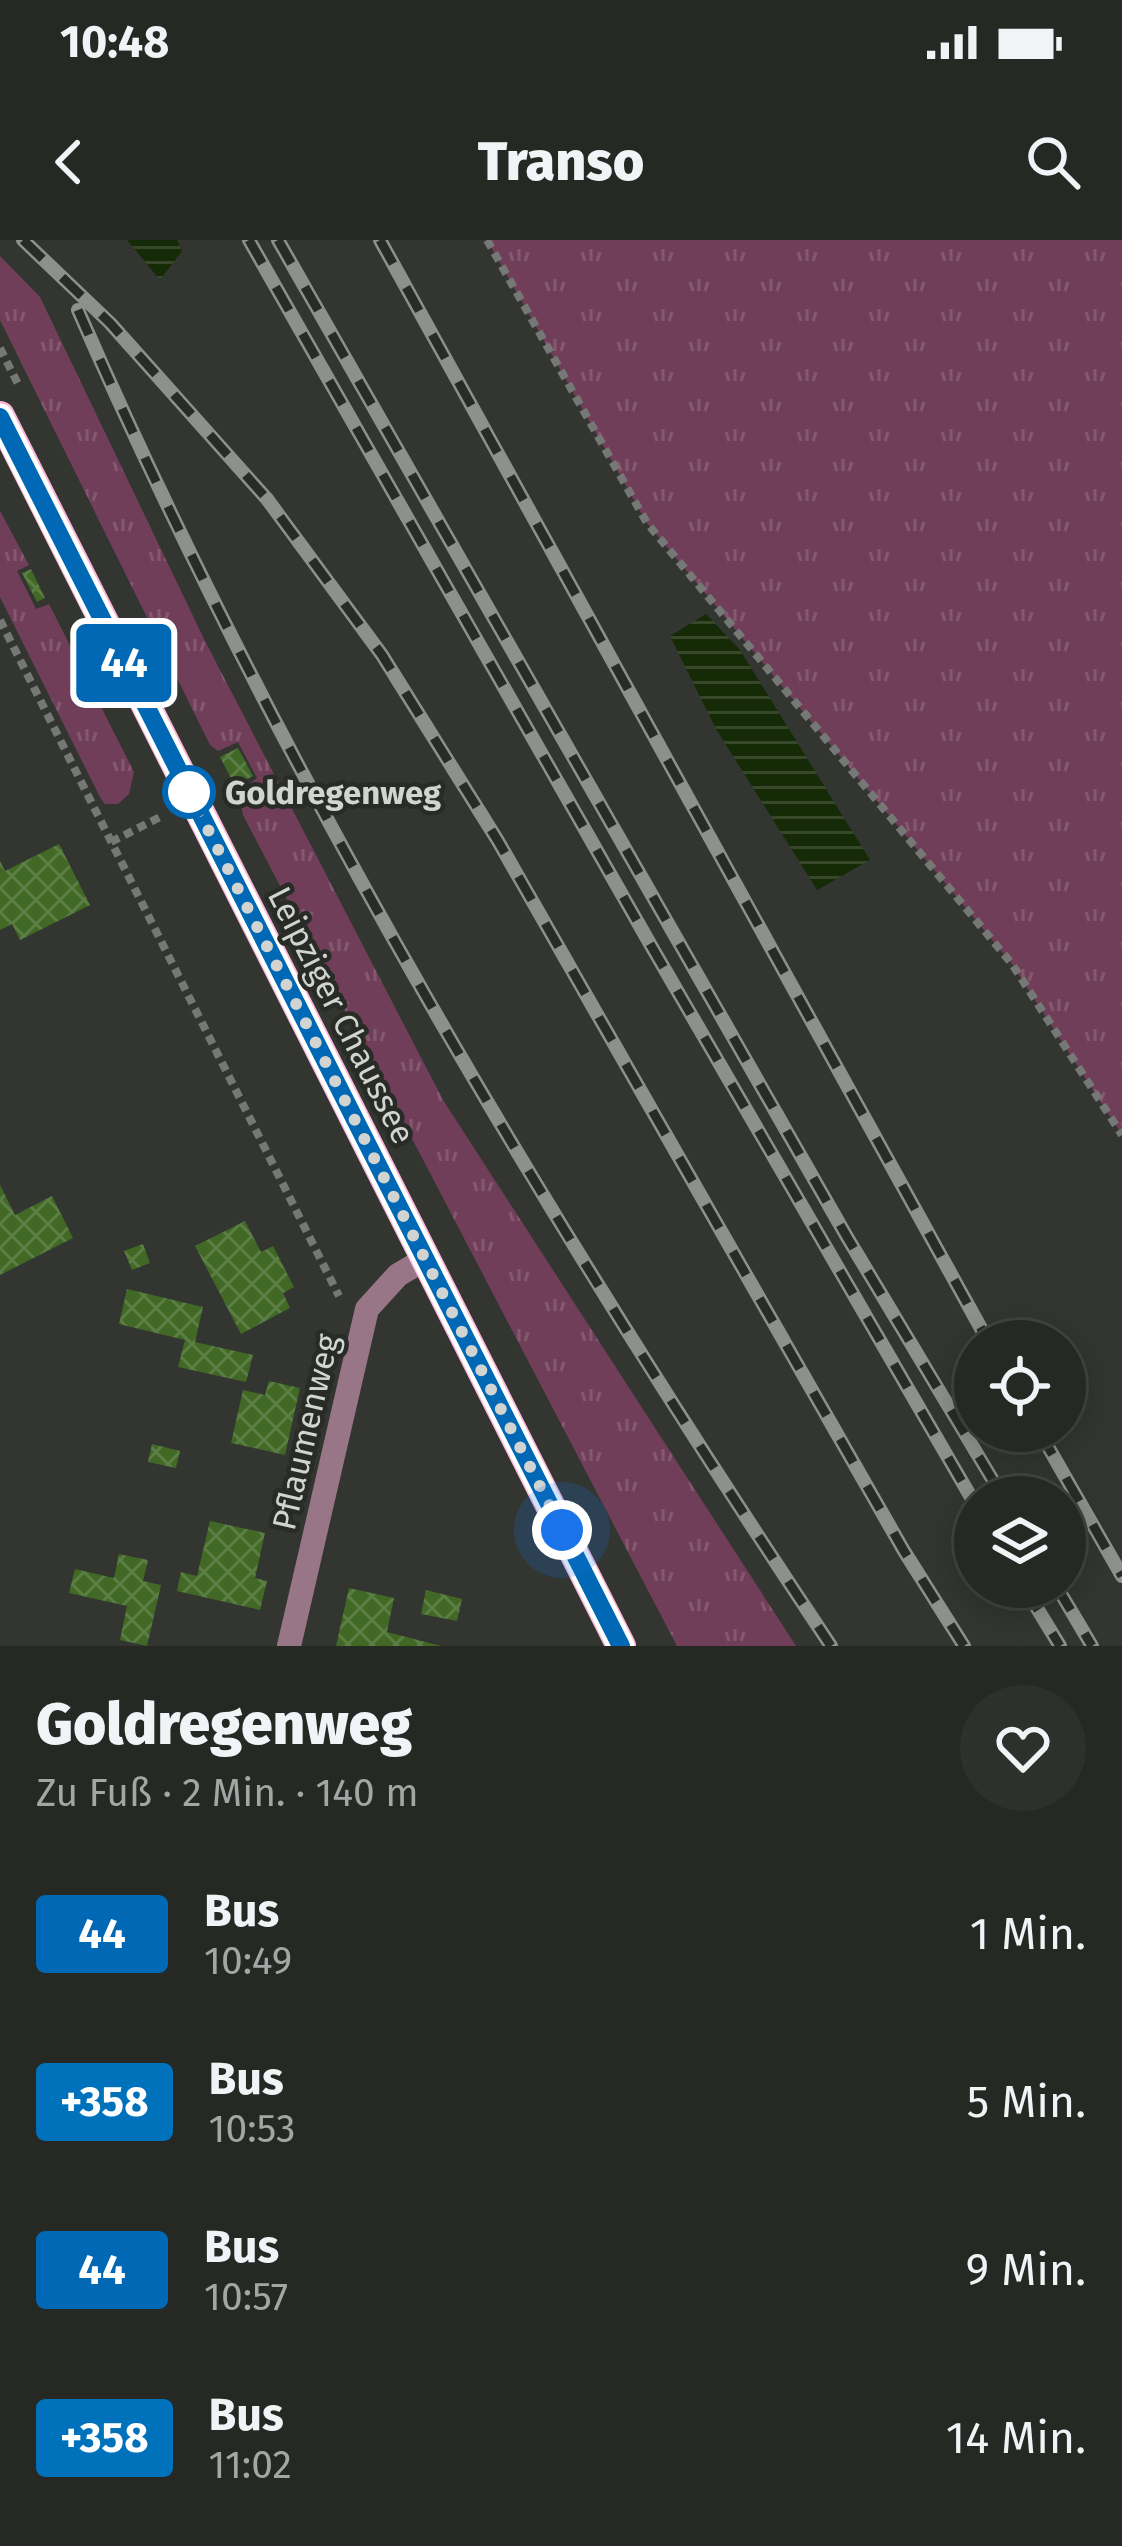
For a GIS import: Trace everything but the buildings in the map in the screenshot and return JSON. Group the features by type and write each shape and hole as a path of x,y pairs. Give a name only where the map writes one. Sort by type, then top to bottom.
{"main road":[{"name":"Leipziger Chaussee","path":"0,416 621,1646"}],"street":[{"name":"Pflaumenweg","path":"290,1646 368,1309 398,1275 425,1259"}],"path":[{"path":"487,240 647,524 1012,964 1122,1136"},
{"path":"0,620 348,1313 365,1319"},
{"path":"111,842 165,814"}],"green space":[{"path":"487,240 1122,240 1122,1135 1012,964 647,523"},
{"path":"0,256 40,297 205,641 443,1100 796,1646 677,1646 243,815 238,792 257,778 238,742 218,751 210,745 0,320"},
{"path":"0,511 29,565 17,571 36,609 49,604 134,772 129,794 118,804 105,804 100,797 0,597"}],"shaded area":[{"path":"127,240 177,240 182,251 160,280"},
{"path":"706,614 740,650 870,860 817,890 716,729 670,636"}],"railway":[{"path":"23,240 110,323 267,499 382,655 498,841 904,1551 964,1646"},
{"path":"249,240 959,1476"},
{"path":"278,240 847,1237 990,1476"},
{"path":"380,240 976,1320"},
{"path":"78,310 242,657 425,995 622,1324 831,1646"},
{"path":"1051,1452 1122,1576"},
{"path":"1037,1608 1060,1646"},
{"path":"1069,1608 1092,1646"}],"bus line":[{"name":"44","path":"0,417 621,1646"}],"place":[{"name":"Goldregenweg","path":"189,792"}],"route":[{"path":"189,792 562,1530"}]}
